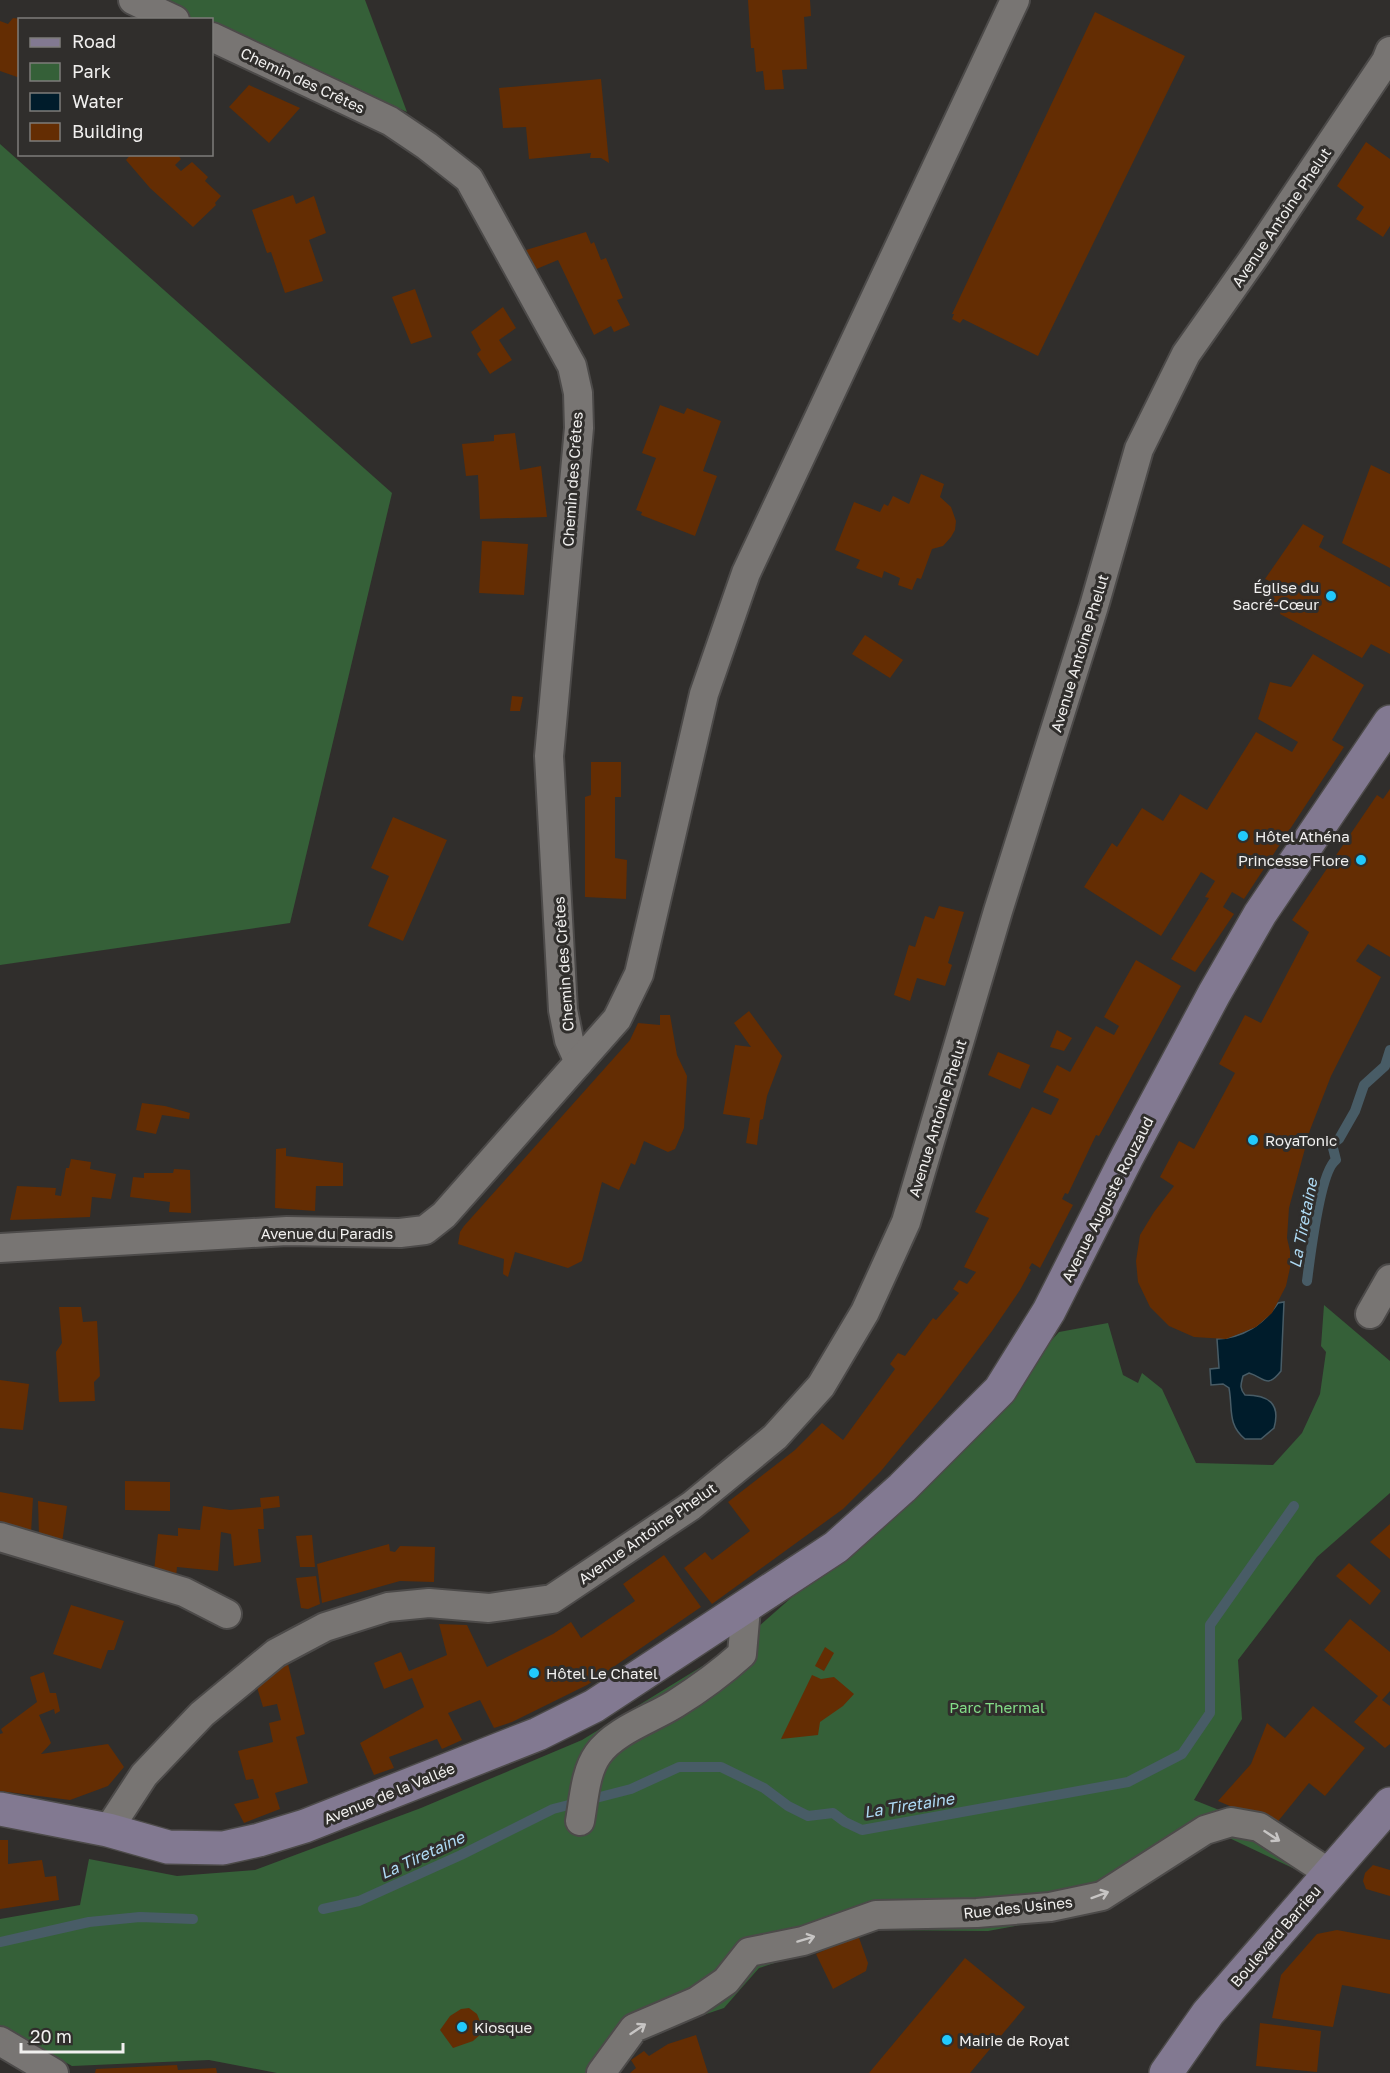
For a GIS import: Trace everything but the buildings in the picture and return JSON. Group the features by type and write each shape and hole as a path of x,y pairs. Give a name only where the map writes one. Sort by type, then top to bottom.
{"main road":[{"name":"Avenue Auguste Rouzaud","path":"746,1608 836,1547 902,1488 1000,1390 1049,1311 1132,1147 1260,914 1390,722"},
{"name":"Avenue de la Vallée","path":"0,1809 108,1830 168,1847 222,1848 259,1840 305,1826 538,1734 594,1706 746,1608"},
{"name":"Boulevard Barrieu","path":"1166,2073 1208,2013 1390,1804"}],"street":[{"path":"133,0 171,18"},
{"path":"579,1062 617,1019 639,974 704,694 746,573 1015,0"},
{"name":"Chemin des Crêtes","path":"213,37 390,122 427,146 470,179 572,366 578,393 579,428 549,756 563,1010 568,1040 579,1062"},
{"name":"Avenue Antoine Phelut","path":"108,1830 144,1774 202,1714 276,1653 325,1627 388,1607 429,1603 489,1608 552,1599 691,1506 775,1437 821,1386 865,1312 906,1222 998,911 1094,606 1139,449 1186,354 1300,189 1386,61 1390,51"},
{"name":"Avenue du Paradis","path":"0,1248 286,1231 400,1233 425,1230 444,1215 579,1062"},
{"path":"1370,1314 1390,1279"},
{"path":"0,1537 184,1592 227,1614"},
{"path":"580,1821 590,1767 598,1753 612,1739 674,1705 720,1673 742,1654 746,1608"},
{"name":"Rue des Usines","path":"601,2073 634,2028 697,2001 726,1981 749,1952 803,1941 876,1915 977,1913 1050,1907 1102,1896 1205,1830 1231,1822 1259,1827 1329,1874"},
{"path":"0,2041 54,2073"}],"green space":[{"path":"148,0 365,0 407,112 213,27 213,18 192,18"},
{"path":"0,144 392,493 290,923 0,965"},
{"name":"Parc Thermal","path":"1324,1305 1390,1361 1390,1493 1317,1557 1238,1660 1242,1719 1194,1800 1342,1859 1322,1882 1223,1835 1095,1911 988,1931 877,1930 759,1968 724,2008 638,2037 611,2073 277,2073 209,2060 72,2066 0,2026 0,1919 80,1905 89,1859 177,1876 255,1870 421,1808 582,1740 740,1643 938,1468 1059,1332 1108,1323 1123,1375 1138,1383 1142,1373 1162,1389 1196,1463 1273,1465 1302,1433 1320,1394 1326,1352 1321,1346"}],"water":[{"path":"1284,1302 1281,1371 1269,1381 1249,1373 1243,1376 1241,1384 1245,1395 1253,1395 1271,1402 1276,1412 1274,1428 1261,1439 1245,1439 1235,1428 1233,1422 1229,1388 1223,1384 1211,1385 1210,1369 1219,1368 1217,1339 1244,1333 1266,1317 1278,1303"}],"waterway":[{"name":"La Tiretaine","path":"1307,1281 1313,1236 1325,1180 1330,1167 1336,1160 1332,1144 1339,1139 1355,1111 1364,1085 1385,1066 1390,1050"},
{"name":"La Tiretaine","path":"323,1909 359,1901 461,1855 553,1809 631,1789 679,1767 721,1767 764,1788 788,1806 808,1816 833,1813 862,1830 1128,1782 1182,1754 1210,1713 1210,1625 1294,1506"},
{"name":"La Tiretaine","path":"0,1942 89,1922 140,1917 193,1919"}],"place":[{"name":"Église du Sacré-Cœur","path":"1331,596"},
{"name":"Hôtel Athéna","path":"1243,836"},
{"name":"Princesse Flore","path":"1361,860"},
{"name":"RoyaTonic","path":"1253,1140"},
{"name":"Hôtel Le Chatel","path":"534,1673"},
{"name":"Kiosque","path":"462,2027"},
{"name":"Mairie de Royat","path":"947,2040"}]}
